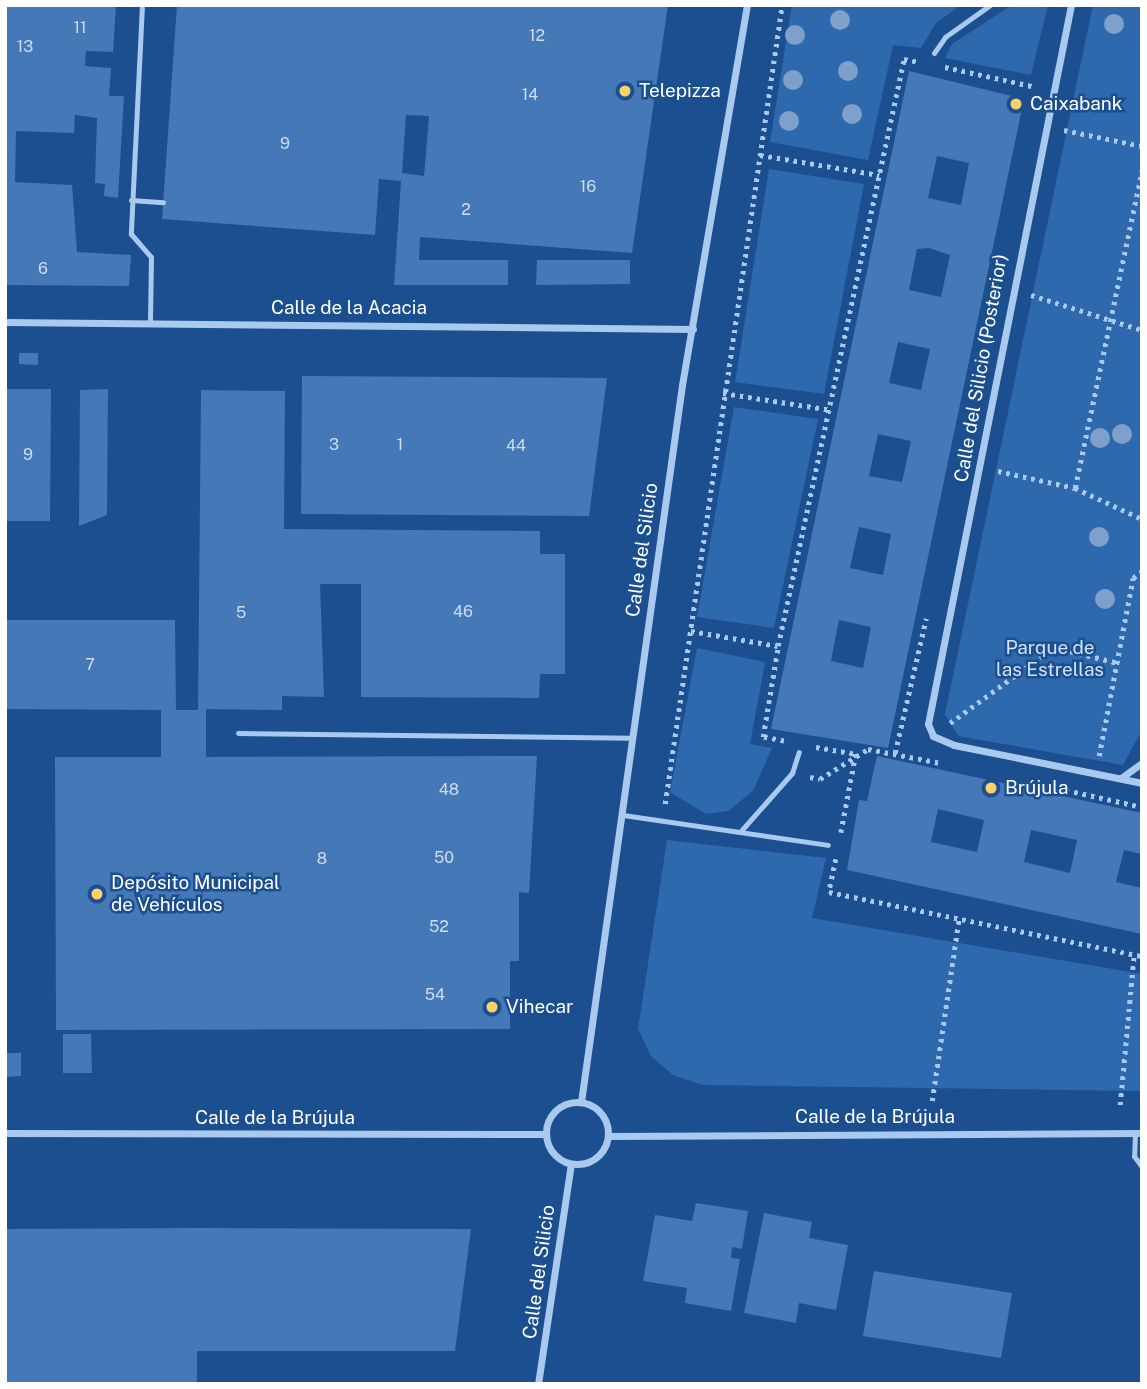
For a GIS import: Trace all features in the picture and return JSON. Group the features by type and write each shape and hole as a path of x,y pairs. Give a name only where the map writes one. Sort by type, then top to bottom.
{"street":[{"name":"Calle del Silicio","path":"581,1101 623,815 631,738 693,329 747,5"},
{"name":"Calle del Silicio (Posterior)","path":"933,736 927,712 979,467 1010,290 1070,5"},
{"name":"Calle de la Acacia","path":"5,322 693,329"},
{"path":"933,736 1142,783"},
{"path":"1121,778 1142,763"},
{"path":"581,1101 606,1120 608,1136 588,1162 571,1164 558,1159 545,1134 548,1119 564,1104 581,1101"},
{"name":"Calle de la Brújula","path":"5,1133 545,1134"},
{"name":"Calle de la Brújula","path":"608,1136 1138,1133"},
{"name":"Calle del Silicio","path":"538,1384 571,1164"}],"lane":[{"path":"142,5 131,234 151,257 150,322"},
{"path":"934,53 945,37 990,5"},
{"path":"131,200 163,202"},
{"path":"239,733 631,738"},
{"path":"740,832 792,773 799,752"},
{"path":"623,815 828,845"},
{"path":"1138,1133 1134,1156 1142,1167"}],"path":[{"path":"662,821 782,5"},
{"path":"795,743 763,737 778,646 832,410 904,59 928,64"},
{"path":"940,66 1042,88"},
{"path":"1045,127 1142,146"},
{"path":"760,155 879,176"},
{"path":"1074,488 1142,170"},
{"path":"1010,290 1110,317 1142,330"},
{"path":"723,393 832,410"},
{"path":"979,467 1074,488 1142,519"},
{"path":"1091,796 1133,578 1142,571"},
{"path":"691,631 778,646"},
{"path":"905,755 1055,647 1118,663"},
{"path":"806,746 856,754"},
{"path":"792,773 820,779 856,754 868,749 945,764"},
{"path":"840,840 856,754"},
{"path":"1051,787 1142,807"},
{"path":"837,853 830,892 1142,956"},
{"path":"932,1101 959,919"},
{"path":"1120,1105 1134,955"}],"green space":[{"path":"792,5 961,5 936,23 921,48 893,45 868,160 770,142"},
{"path":"1012,5 1048,5 1031,75 945,58 952,44"},
{"name":"Parque de las Estrellas","path":"1093,5 1142,5 1142,730 1123,765 958,736 945,714"},
{"path":"769,169 864,184 824,394 735,382"},
{"path":"734,407 818,419 774,628 697,617"},
{"path":"697,648 765,662 750,744 772,748 753,791 728,811 706,814 670,792"},
{"path":"667,840 826,858 812,918 1142,974 1142,1091 702,1085 673,1075 651,1056 638,1029"}],"building":[{"path":"5,5 116,5 113,52 86,51 85,66 111,68 109,96 124,96 118,198 104,196 105,184 95,183 97,118 75,115 74,133 16,131 15,182 72,185 77,252 131,255 129,286 5,285"},
{"path":"177,5 668,5 632,253 420,237 419,260 508,260 508,285 394,285 401,181 379,179 375,235 162,219","holes":["406,115 429,116 424,176 402,173"]},
{"path":"909,71 1024,99 888,748 771,729","holes":["937,156 969,163 961,205 928,198","929,248 950,255 941,297 909,290 917,249","898,342 930,349 921,390 889,383","878,434 911,441 902,482 869,476","859,527 891,534 883,575 850,568","839,620 871,627 863,668 831,661"]},
{"path":"537,260 630,260 630,284 536,285"},
{"path":"19,353 38,353 38,365 19,364"},
{"path":"302,376 607,378 589,516 301,514"},
{"path":"5,389 51,389 50,521 5,521"},
{"path":"108,389 107,515 79,526 80,390"},
{"path":"201,390 285,391 284,529 540,531 540,554 565,554 565,674 540,674 539,698 361,697 361,584 320,584 324,697 282,696 282,710 206,709 206,757 537,756 529,893 519,892 519,961 510,961 510,1029 56,1030 55,757 161,757 161,710 5,709 5,620 175,620 176,710 198,710"},
{"path":"877,756 1142,813 1142,854 1124,850 1116,882 1142,888 1142,934 847,870 859,800 867,801","holes":["938,809 984,820 977,852 931,842","1031,830 1077,840 1070,873 1024,862"]},
{"path":"63,1034 91,1034 92,1073 63,1073"},
{"path":"5,1053 21,1053 21,1076 5,1077"},
{"path":"696,1203 748,1211 742,1249 732,1247 731,1258 740,1259 731,1311 685,1303 687,1288 643,1281 655,1215 692,1221"},
{"path":"764,1213 812,1222 809,1238 848,1245 836,1310 799,1303 796,1323 744,1313"},
{"path":"5,1229 471,1229 455,1351 197,1351 197,1384 5,1384"},
{"path":"874,1271 1012,1293 1001,1358 863,1336"}],"place":[{"name":"Telepizza","path":"625,91"},
{"name":"Caixabank","path":"1016,104"},
{"name":"Brújula","path":"991,788"},
{"name":"Depósito Municipal de Vehículos","path":"97,894"},
{"name":"Vihecar","path":"492,1007"}]}
